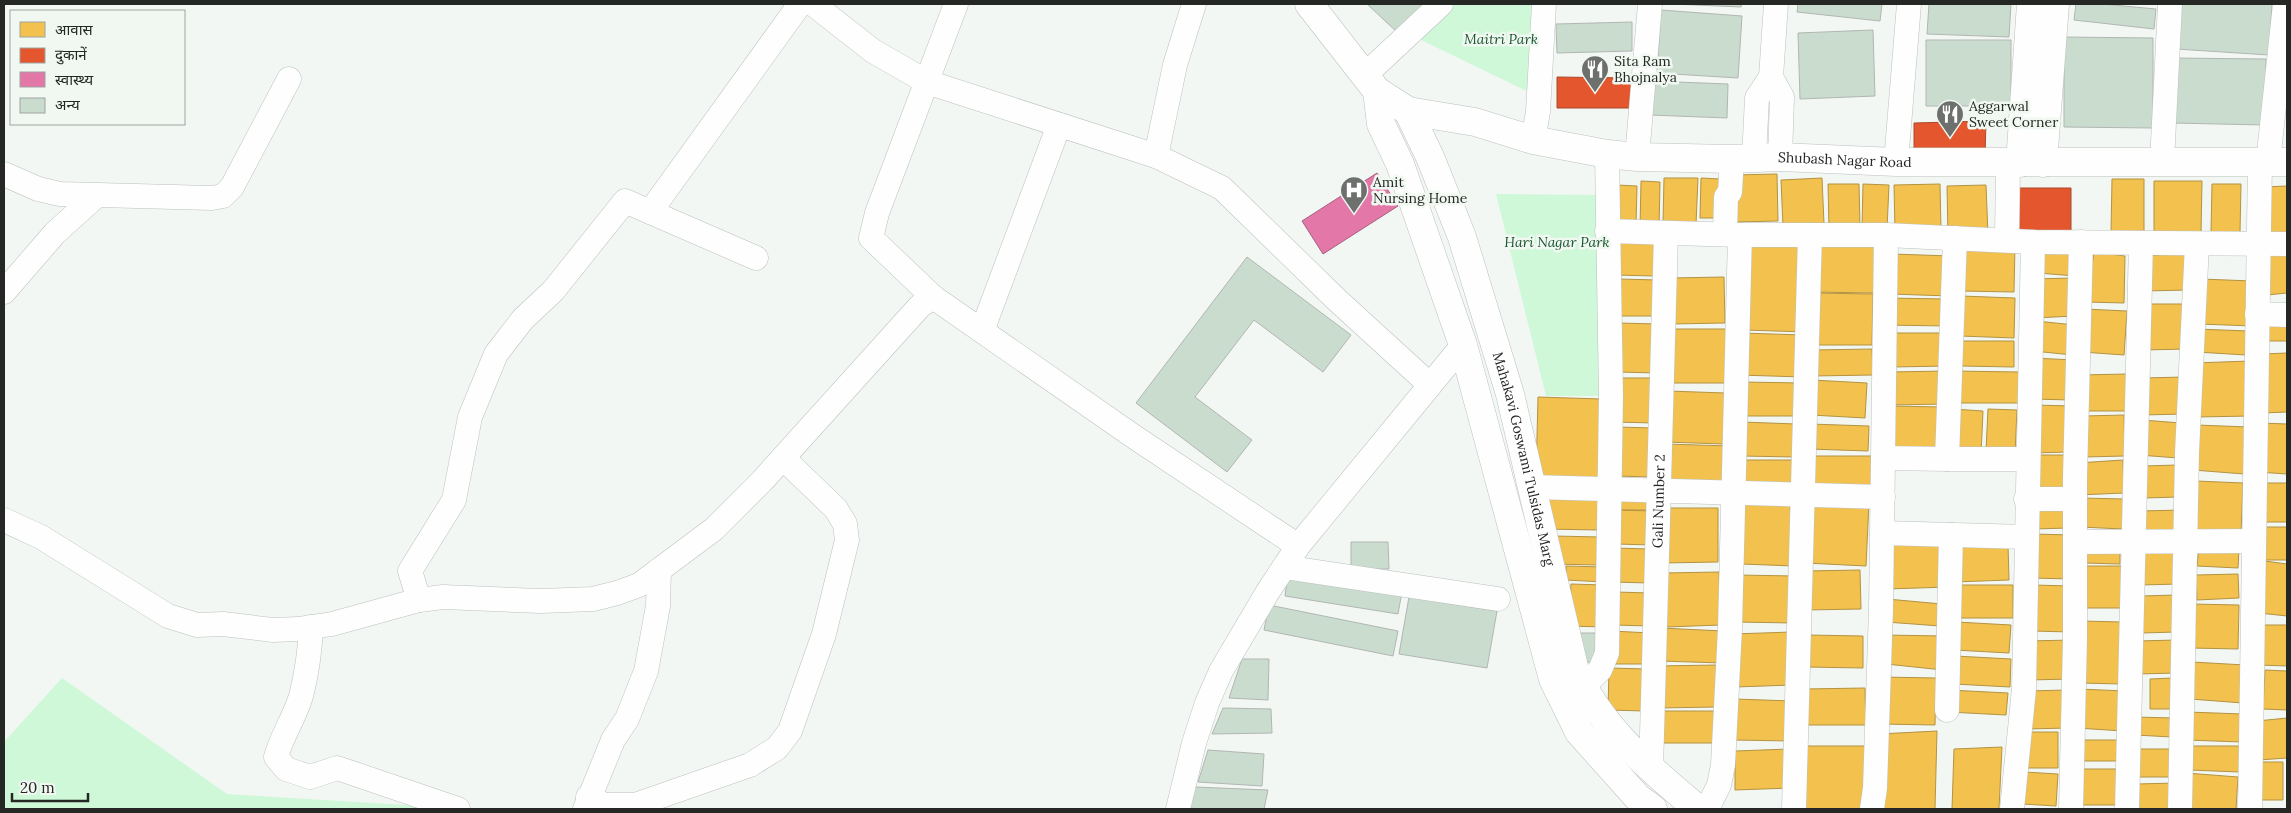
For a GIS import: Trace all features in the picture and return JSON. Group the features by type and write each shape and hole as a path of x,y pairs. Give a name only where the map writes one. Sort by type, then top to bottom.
{"street":[{"path":"650,212 800,4"},
{"path":"812,4 873,51 927,82 1156,156 1222,188 1337,300 1430,385"},
{"path":"956,4 877,213 871,238 933,297 1133,436 1298,546"},
{"path":"1156,156 1175,65 1194,4"},
{"path":"1371,83 1441,4"},
{"path":"1533,140 1538,112 1544,4"},
{"path":"1637,157 1650,4"},
{"path":"1707,809 1719,785 1723,765 1730,628 1734,493 1733,235 1726,197 1755,158 1782,97 1771,77 1776,4"},
{"path":"1896,162 1909,4"},
{"path":"2024,163 2031,4"},
{"path":"2007,240 2055,4"},
{"path":"2162,162 2170,4"},
{"path":"2250,809 2258,244 2272,162 2285,4"},
{"name":"Mahakavi Goswami Tulsidas Marg","path":"1312,5 1371,83 1408,110 1430,157 1462,238 1510,394 1574,667 1582,688 1612,729 1651,770 1698,809"},
{"path":"4,174 60,194 212,198 223,196 232,187 289,79"},
{"name":"Mahakavi Goswami Tulsidas Marg","path":"1371,83 1381,124 1400,164 1463,345 1553,678 1579,732 1642,806"},
{"name":"Shubash Nagar Road","path":"1408,110 1475,122 1533,140 1606,154 1637,157 1896,162 2272,162"},
{"path":"982,331 1059,125"},
{"path":"1582,688 1600,670 1607,654 1611,396 1606,231 1606,154"},
{"path":"4,292 55,233 96,196"},
{"path":"419,600 410,571 454,500 470,417 496,354 523,319 553,291 625,200 756,258"},
{"path":"1606,231 1733,235 1886,235 2033,242 2287,244"},
{"name":"Gali Number 2","path":"1651,770 1666,233"},
{"path":"1794,809 1810,235"},
{"path":"1872,809 1876,768 1882,533 1886,235"},
{"path":"1947,459 1955,238"},
{"path":"2012,809 2024,689 2026,499 2033,242"},
{"path":"2071,809 2081,242"},
{"path":"2128,809 2141,243"},
{"path":"2180,809 2186,540 2197,244"},
{"path":"4,520 41,537 168,616 181,622 197,625 223,624 273,630 311,627 332,624 419,600 442,597 541,601 593,599 639,585 714,529 783,458 920,306 933,297"},
{"path":"2257,314 2287,315"},
{"path":"1178,809 1194,744 1207,703 1222,671 1284,567 1298,546 1463,345"},
{"path":"659,570 658,606 646,671 627,719 612,740 586,803 635,805 750,765 777,748 790,731 824,634 847,540 845,524 836,509 783,458"},
{"path":"1883,458 2027,460"},
{"path":"1532,488 1882,497"},
{"path":"2026,499 2075,499"},
{"path":"1882,533 2026,537"},
{"path":"1947,710 1951,535"},
{"path":"2075,542 2134,540 2254,541"},
{"path":"1284,567 1498,599"},
{"path":"311,627 310,657 300,697 276,757 286,769 310,777 336,768 458,809"}],"green space":[{"name":"Maitri Park","path":"1456,4 1532,4 1538,9 1535,95 1415,37"},
{"name":"Hari Nagar Park","path":"1496,194 1601,195 1611,396 1546,396"},
{"path":"62,678 227,794 423,806 429,809 4,809 4,742"}],"building: आवास":[{"path":"1777,174 1778,221 1734,222 1733,175"},
{"path":"1664,178 1698,178 1696,224 1663,223"},
{"path":"1701,178 1720,179 1718,218 1700,218"},
{"path":"1822,178 1824,224 1783,226 1781,180"},
{"path":"2112,179 2144,179 2144,233 2111,232"},
{"path":"1641,181 1660,182 1659,229 1640,229"},
{"path":"2154,181 2202,181 2201,234 2154,233"},
{"path":"1828,184 1859,184 1860,227 1829,228"},
{"path":"1863,184 1889,185 1887,229 1862,228"},
{"path":"1940,184 1941,230 1895,231 1894,185"},
{"path":"2212,184 2241,184 2240,233 2211,232"},
{"path":"1617,185 1637,186 1636,224 1615,224"},
{"path":"1986,185 1988,235 1948,237 1947,186"},
{"path":"2287,186 2287,234 2265,234 2264,187"},
{"path":"1748,237 1808,239 1805,332 1745,330"},
{"path":"1617,239 1655,240 1654,276 1615,275"},
{"path":"1813,239 1877,240 1875,293 1812,292"},
{"path":"1962,245 2015,246 2014,292 1961,291"},
{"path":"2036,245 2076,248 2075,276 2038,273"},
{"path":"2287,248 2287,293 2267,295 2264,249"},
{"path":"2094,252 2125,256 2124,303 2087,302"},
{"path":"2187,252 2189,290 2143,291 2146,256"},
{"path":"1892,254 1951,256 1949,296 1890,294"},
{"path":"1724,277 1725,323 1671,324 1670,278"},
{"path":"2073,278 2075,316 2034,318 2032,279"},
{"path":"1618,279 1659,280 1657,316 1617,316"},
{"path":"2201,279 2252,281 2253,326 2199,324"},
{"path":"1811,293 1873,294 1872,345 1811,345"},
{"path":"1961,296 2015,298 2014,338 1960,336"},
{"path":"1886,298 1948,299 1947,326 1885,325"},
{"path":"2144,304 2186,304 2187,349 2144,350"},
{"path":"2084,309 2127,311 2124,355 2082,352"},
{"path":"2036,321 2075,325 2073,355 2033,351"},
{"path":"2268,321 2287,322 2287,341 2266,341"},
{"path":"1618,323 1658,324 1657,373 1617,372"},
{"path":"1666,329 1729,329 1728,383 1666,383"},
{"path":"2197,329 2248,331 2246,355 2196,352"},
{"path":"1741,333 1803,335 1802,377 1739,375"},
{"path":"1890,333 1948,333 1949,366 1891,367"},
{"path":"1962,341 2014,341 2014,367 1962,366"},
{"path":"1872,349 1873,375 1812,376 1812,350"},
{"path":"2287,353 2287,412 2263,413 2262,354"},
{"path":"2032,358 2075,360 2073,400 2030,399"},
{"path":"2250,361 2251,416 2197,417 2195,363"},
{"path":"1946,371 1947,404 1889,405 1888,372"},
{"path":"1953,371 2019,372 2019,403 1953,403"},
{"path":"2126,374 2126,411 2080,411 2080,375"},
{"path":"2185,377 2185,414 2142,415 2142,378"},
{"path":"1615,378 1655,378 1654,423 1614,422"},
{"path":"1812,380 1867,383 1865,418 1811,415"},
{"path":"1741,382 1801,383 1800,416 1740,416"},
{"path":"1668,391 1725,393 1723,444 1666,442"},
{"path":"1538,397 1602,399 1600,479 1536,477"},
{"path":"2032,405 2073,406 2071,452 2031,453"},
{"path":"1889,406 1943,407 1942,452 1888,451"},
{"path":"1953,409 1983,411 1981,455 1951,454"},
{"path":"1988,409 2017,410 2015,453 1986,451"},
{"path":"2124,415 2125,456 2084,457 2083,416"},
{"path":"2142,420 2181,423 2178,458 2139,455"},
{"path":"1742,422 1796,424 1795,457 1741,456"},
{"path":"2260,423 2287,424 2287,474 2257,472"},
{"path":"1810,424 1869,426 1868,451 1809,449"},
{"path":"2196,425 2249,427 2244,474 2193,470"},
{"path":"1617,427 1653,428 1652,477 1616,476"},
{"path":"1666,444 1729,446 1727,485 1665,482"},
{"path":"2031,455 2071,455 2070,495 2030,495"},
{"path":"1811,456 1872,456 1872,490 1810,490"},
{"path":"1740,460 1796,460 1796,488 1740,487"},
{"path":"2123,460 2124,493 2078,495 2077,463"},
{"path":"2178,465 2178,497 2144,498 2144,466"},
{"path":"2196,481 2243,483 2241,534 2194,532"},
{"path":"2265,483 2287,483 2287,522 2265,522"},
{"path":"1617,494 1655,495 1655,510 1617,510"},
{"path":"1545,495 1601,495 1599,530 1544,529"},
{"path":"2081,498 2124,499 2123,529 2080,527"},
{"path":"1807,501 1869,503 1866,566 1805,563"},
{"path":"1790,502 1793,566 1742,564 1742,503"},
{"path":"2069,502 2069,528 2033,529 2033,503"},
{"path":"1661,508 1718,508 1718,562 1662,563"},
{"path":"1615,510 1654,511 1654,545 1614,544"},
{"path":"2181,510 2181,535 2141,536 2141,511"},
{"path":"2260,527 2287,527 2287,560 2260,560"},
{"path":"2033,534 2072,535 2071,579 2032,578"},
{"path":"1554,536 1600,537 1599,565 1553,564"},
{"path":"1946,541 1948,587 1887,589 1886,543"},
{"path":"1956,542 2008,544 2009,580 1954,582"},
{"path":"2085,544 2120,546 2120,564 2084,563"},
{"path":"2199,546 2239,549 2238,568 2197,566"},
{"path":"2143,547 2177,547 2179,584 2141,585"},
{"path":"1614,548 1650,549 1649,583 1613,582"},
{"path":"2265,561 2287,564 2287,616 2259,613"},
{"path":"1566,566 1604,567 1604,582 1566,580"},
{"path":"2083,566 2123,566 2123,608 2083,608"},
{"path":"1860,570 1861,609 1805,610 1804,571"},
{"path":"1719,572 1721,625 1666,627 1664,573"},
{"path":"2238,574 2239,598 2197,600 2196,575"},
{"path":"1737,575 1794,576 1793,623 1736,622"},
{"path":"1571,584 1604,585 1603,627 1569,626"},
{"path":"1954,585 2013,585 2013,618 1954,618"},
{"path":"2033,585 2071,586 2070,632 2032,631"},
{"path":"1615,592 1650,593 1650,626 1614,625"},
{"path":"2177,595 2177,632 2142,633 2141,596"},
{"path":"1887,599 1942,604 1940,626 1886,622"},
{"path":"2192,604 2239,605 2238,649 2191,648"},
{"path":"2081,621 2122,622 2121,684 2080,683"},
{"path":"1956,622 2011,625 2009,653 1954,650"},
{"path":"2259,625 2287,625 2287,666 2258,665"},
{"path":"1661,628 1723,631 1722,663 1660,661"},
{"path":"1612,631 1650,633 1648,664 1611,664"},
{"path":"1792,632 1793,685 1735,687 1733,634"},
{"path":"1808,635 1863,636 1863,668 1807,667"},
{"path":"1884,635 1944,636 1943,670 1886,664"},
{"path":"2072,640 2071,679 2029,680 2028,641"},
{"path":"2176,640 2176,673 2138,674 2138,641"},
{"path":"1955,656 2011,659 2010,687 1954,684"},
{"path":"2192,662 2245,665 2243,703 2190,699"},
{"path":"1717,665 1717,707 1658,708 1657,666"},
{"path":"1609,668 1647,669 1645,711 1608,710"},
{"path":"2265,670 2287,671 2287,710 2263,709"},
{"path":"1881,677 1936,678 1935,725 1880,724"},
{"path":"2172,678 2173,709 2150,709 2150,679"},
{"path":"1865,688 1866,725 1805,725 1804,689"},
{"path":"2079,689 2125,691 2123,731 2077,728"},
{"path":"1949,690 2008,693 2006,715 1948,712"},
{"path":"2068,690 2068,728 2028,729 2027,691"},
{"path":"1735,699 1792,701 1790,741 1734,740"},
{"path":"1663,711 1714,711 1714,743 1663,743"},
{"path":"2188,712 2242,714 2241,742 2187,740"},
{"path":"2135,717 2174,718 2172,737 2135,735"},
{"path":"2287,718 2287,758 2259,760 2257,721"},
{"path":"1937,731 1935,809 1879,809 1879,734"},
{"path":"2022,732 2058,732 2058,768 2022,768"},
{"path":"2079,740 2123,740 2123,761 2078,761"},
{"path":"1801,746 1867,746 1867,809 1800,809"},
{"path":"2190,746 2240,746 2239,772 2189,770"},
{"path":"2002,747 1999,809 1952,809 1954,749"},
{"path":"1790,749 1791,788 1735,790 1735,751"},
{"path":"2137,749 2176,749 2176,777 2137,777"},
{"path":"2254,762 2283,762 2283,800 2254,800"},
{"path":"2076,769 2119,769 2119,805 2076,805"},
{"path":"2024,772 2058,774 2056,806 2022,804"},
{"path":"2186,773 2238,777 2236,809 2189,809"},
{"path":"2176,783 2177,809 2136,809 2136,784"}],"building: दुकानें":[{"name":"Sita Ram Bhojnalya","path":"1557,77 1632,78 1632,108 1557,108"},
{"name":"Aggarwal Sweet Corner","path":"1986,121 1985,156 1914,153 1914,123"},
{"path":"2017,188 2071,188 2071,231 2017,231"}],"building: स्वास्थ्य":[{"path":"1377,173 1398,206 1323,254 1302,221"}],"building: अन्य":[{"path":"1367,4 1421,4 1424,7 1399,34"},
{"path":"1673,4 1742,4 1741,7"},
{"path":"1798,4 1882,4 1880,21 1797,12"},
{"path":"1929,4 2011,4 2009,37 1927,34"},
{"path":"2076,4 2102,4 2156,9 2154,29 2074,20"},
{"path":"2179,4 2272,4 2269,55 2176,49"},
{"path":"1661,10 1742,16 1738,78 1657,73"},
{"path":"1632,22 1632,51 1557,53 1556,24"},
{"path":"1873,30 1875,96 1800,99 1798,33"},
{"path":"2064,37 2153,38 2153,128 2064,127"},
{"path":"1926,40 2011,40 2011,106 1926,106"},
{"path":"2173,58 2266,59 2265,125 2172,123"},
{"path":"1652,81 1728,84 1727,118 1650,115"},
{"path":"1247,257 1351,335 1323,372 1254,320 1195,397 1252,440 1227,472 1136,403"},
{"path":"1351,542 1388,542 1389,569 1351,569"},
{"path":"1288,574 1402,592 1398,614 1285,596"},
{"path":"1409,597 1497,611 1487,668 1399,654"},
{"path":"1269,605 1398,631 1393,656 1264,630"},
{"path":"1580,633 1604,633 1603,662 1579,662"},
{"path":"1242,659 1269,659 1268,700 1229,698"},
{"path":"1223,708 1271,709 1272,733 1212,734"},
{"path":"1208,750 1264,754 1262,786 1198,782"},
{"path":"1195,787 1268,790 1264,809 1189,809"}],"place":[{"name":"Sita Ram Bhojnalya","path":"1595,93"},
{"name":"Aggarwal Sweet Corner","path":"1950,138"},
{"name":"Amit Nursing Home","path":"1354,214"}]}
